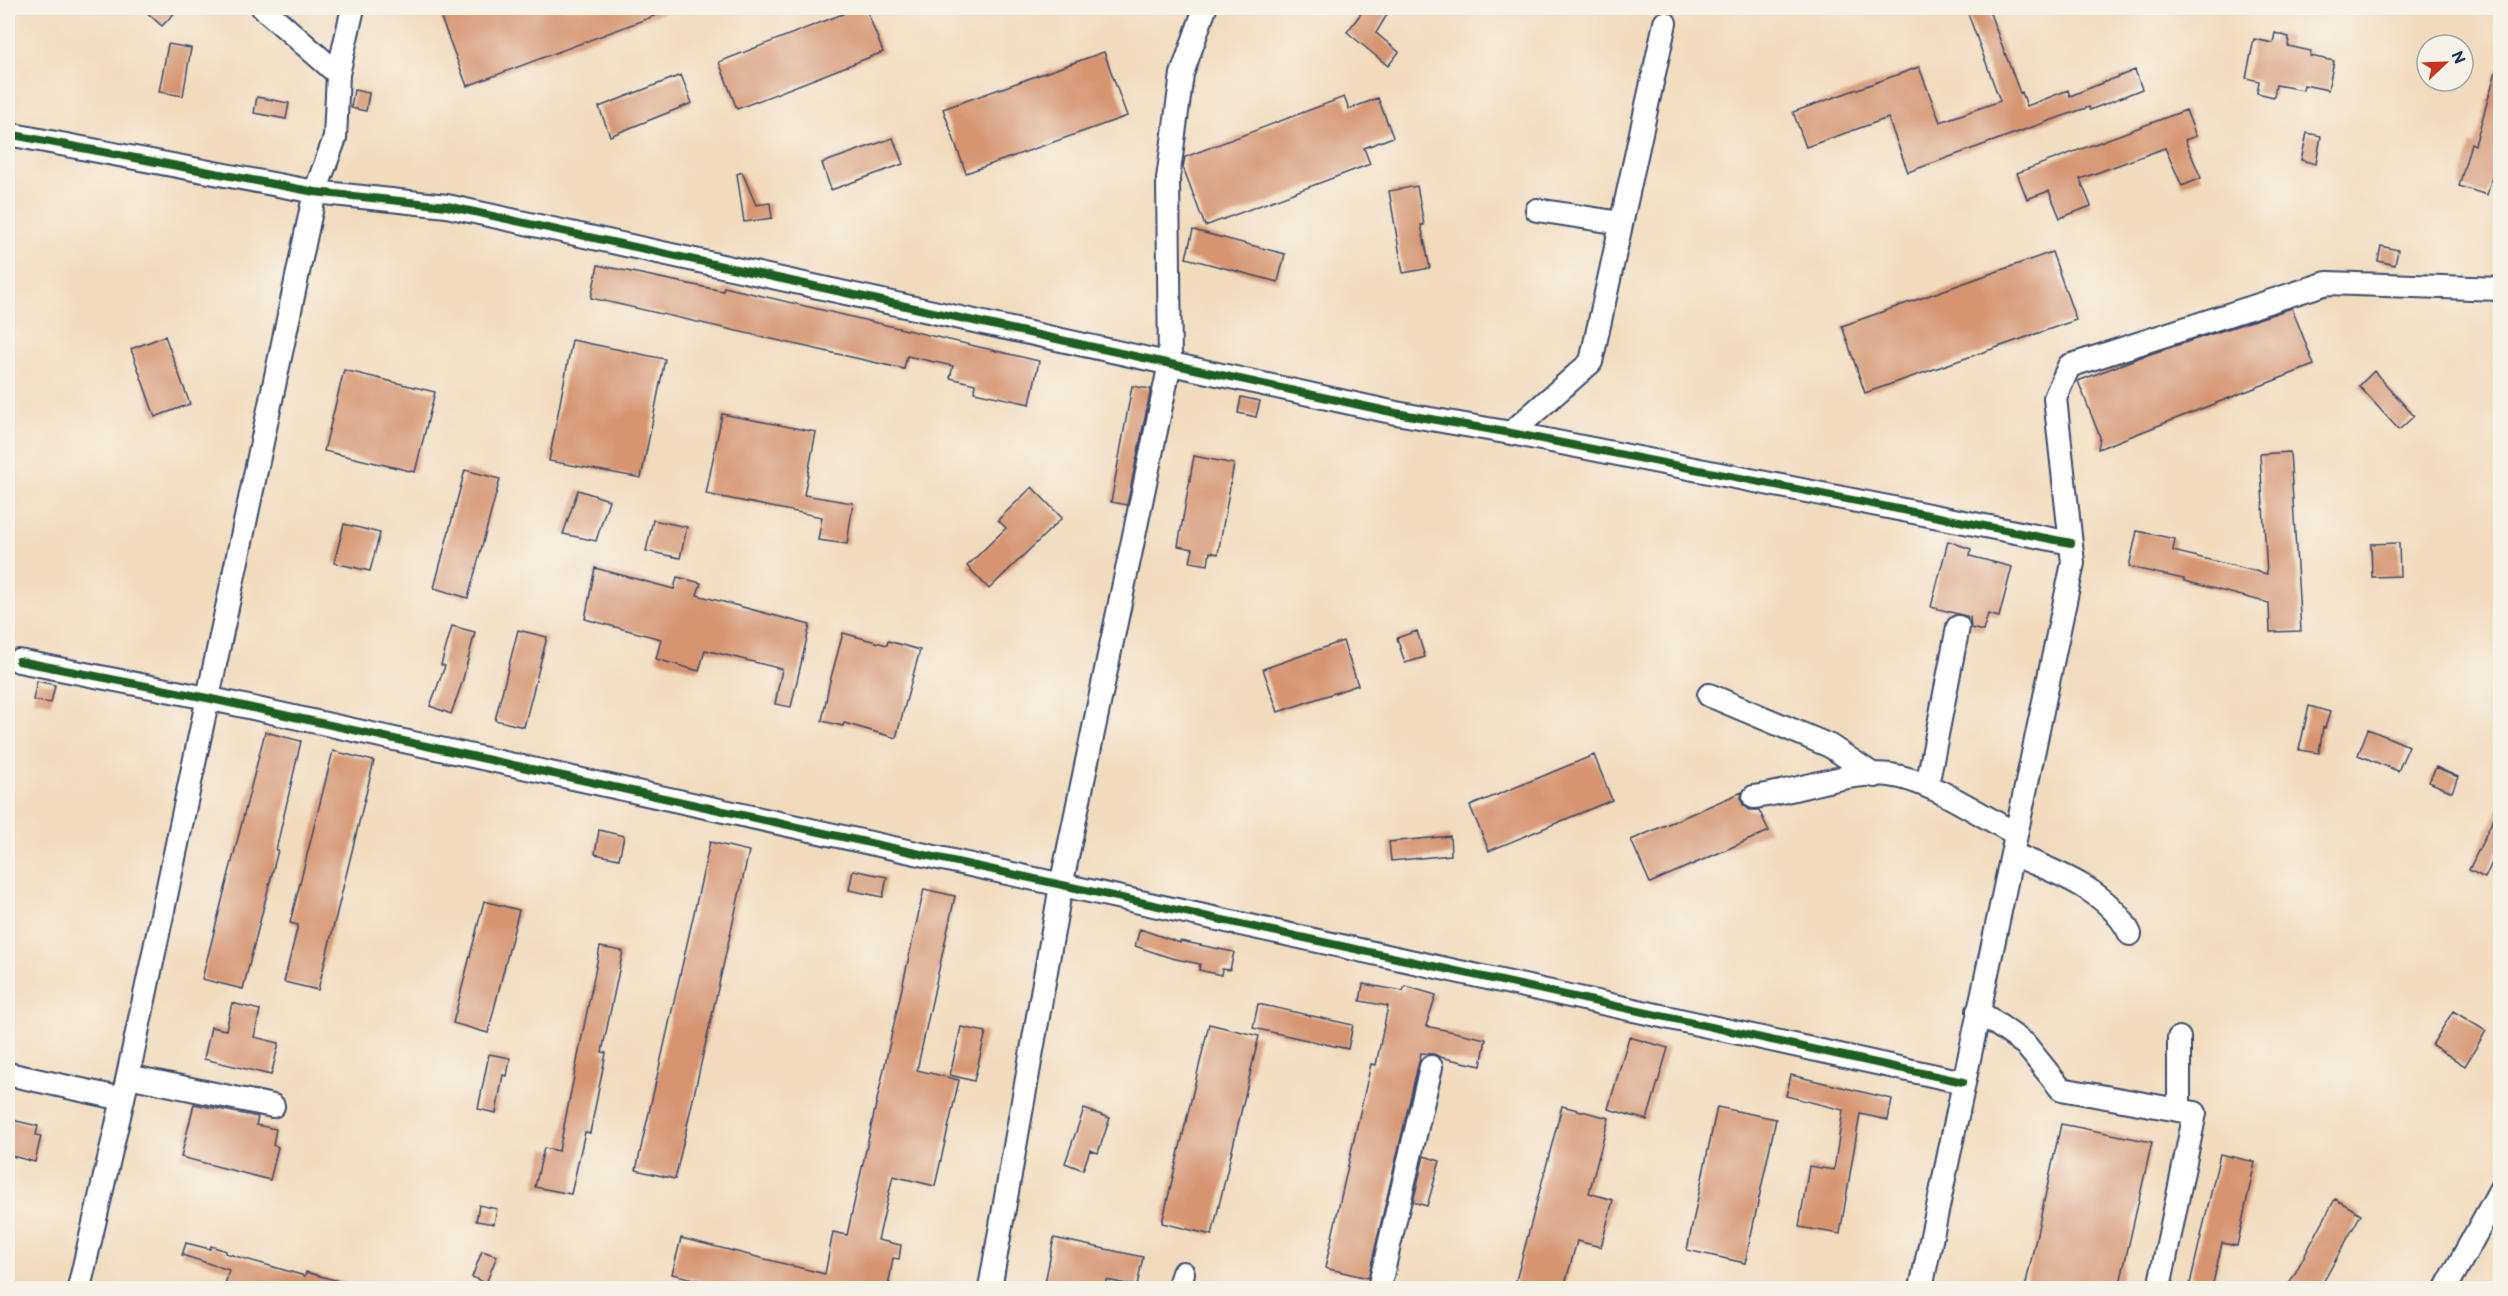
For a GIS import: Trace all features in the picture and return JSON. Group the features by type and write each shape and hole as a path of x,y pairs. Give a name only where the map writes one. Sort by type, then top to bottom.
{"street":[{"path":"263,8 338,74"},
{"path":"79,1288 128,1076 315,192 335,138 338,74 354,8"},
{"path":"990,1288 1061,886 1170,363 1168,179 1182,74 1205,8"},
{"path":"1510,433 1591,362 1665,23"},
{"path":"8,134 315,192 447,206 1396,412 2071,543"},
{"path":"1537,210 1621,223"},
{"path":"1921,1288 2073,563 2055,398 2069,366 2327,283 2500,289"},
{"path":"1927,786 1958,627"},
{"path":"19,661 207,698 1964,1082"},
{"path":"1709,695 1830,746 1875,776"},
{"path":"1754,797 1861,776 1890,775 1927,786 2049,869 2094,893 2122,918 2130,934"},
{"path":"1978,1011 2025,1044 2061,1089 2195,1113 2158,1288"},
{"path":"2179,1038 2179,1110"},
{"path":"1379,1288 1431,1067"},
{"path":"8,1074 123,1099"},
{"path":"128,1076 273,1106"},
{"path":"2446,1288 2500,1190"}],"building":[{"path":"142,8 179,8 162,26"},
{"path":"469,8 673,9 467,86 441,18"},
{"path":"858,8 866,8 883,52 737,109 719,62"},
{"path":"1365,8 1391,8 1376,33 1399,52 1388,66 1347,32"},
{"path":"1966,8 1988,8 2027,106 2068,90 2070,96 2135,70 2142,89 2090,110 2089,107 1908,172 1888,118 1806,147 1793,112 1919,67 1940,122 2000,101"},
{"path":"2275,33 2289,37 2288,46 2311,51 2310,56 2334,61 2328,90 2304,85 2303,90 2276,85 2274,97 2257,93 2259,81 2246,78 2254,39 2273,43"},
{"path":"168,44 191,48 183,96 159,92"},
{"path":"1104,52 1127,116 966,173 943,109"},
{"path":"2496,71 2500,72 2500,148 2487,195 2459,186 2471,143 2475,145"},
{"path":"681,75 692,103 610,136 599,107"},
{"path":"354,90 369,93 366,111 351,108"},
{"path":"257,97 289,103 286,119 254,113"},
{"path":"1344,97 1349,109 1378,98 1393,137 1364,148 1370,164 1205,226 1183,167 1185,157"},
{"path":"2186,110 2196,136 2185,140 2201,178 2182,186 2165,148 2080,179 2091,206 2060,218 2049,191 2027,199 2017,173"},
{"path":"2307,133 2321,136 2316,164 2301,160"},
{"path":"893,138 903,164 831,190 822,163"},
{"path":"742,172 756,205 770,203 772,218 744,222 737,174"},
{"path":"1417,186 1424,225 1421,225 1430,268 1403,273 1389,191"},
{"path":"1193,230 1285,254 1278,282 1186,258"},
{"path":"2381,246 2398,250 2395,265 2378,261"},
{"path":"2052,252 2076,320 1865,393 1842,326"},
{"path":"598,265 723,291 724,287 1039,361 1030,404 974,392 975,384 950,378 953,366 907,356 904,369 591,298"},
{"path":"2292,308 2314,365 2098,449 2100,437 2078,381 2138,358"},
{"path":"165,336 190,404 155,417 131,349"},
{"path":"572,340 665,359 641,478 549,461"},
{"path":"344,370 435,392 415,472 324,451"},
{"path":"2374,371 2414,416 2399,430 2359,386"},
{"path":"1132,386 1151,389 1127,505 1111,502"},
{"path":"1241,397 1260,401 1256,417 1238,413"},
{"path":"722,414 816,432 804,495 853,503 847,544 818,540 822,517 706,494"},
{"path":"2290,452 2301,631 2270,632 2269,603 2184,581 2184,579 2129,567 2137,531 2175,539 2173,551 2267,574 2260,454"},
{"path":"1194,456 1234,464 1218,554 1210,552 1208,565 1190,562 1193,549 1178,546"},
{"path":"465,470 500,479 468,598 434,588"},
{"path":"1032,487 1062,518 989,589 967,566 1006,528 998,520"},
{"path":"578,490 609,500 596,541 563,534"},
{"path":"653,520 687,527 680,558 646,551"},
{"path":"344,524 380,533 370,571 334,563"},
{"path":"1948,541 1971,549 1970,556 2012,567 1999,617 1988,614 1983,631 1971,628 1970,617 1931,607"},
{"path":"2399,543 2400,576 2372,577 2371,544"},
{"path":"595,568 674,589 677,577 701,583 697,595 810,625 791,707 775,704 782,669 705,650 699,671 656,659 661,639 585,619"},
{"path":"452,626 475,632 462,683 451,714 430,706 445,666 441,665"},
{"path":"518,630 547,637 524,727 495,720"},
{"path":"1417,631 1425,657 1405,663 1397,638"},
{"path":"843,633 887,645 888,641 920,650 896,738 844,723 843,726 822,721"},
{"path":"1343,641 1358,685 1278,712 1263,669"},
{"path":"37,681 55,685 51,703 33,700"},
{"path":"2309,706 2330,712 2325,728 2323,727 2319,753 2299,750"},
{"path":"2368,729 2409,746 2398,771 2358,755"},
{"path":"265,732 301,741 276,850 278,850 243,989 202,979"},
{"path":"333,751 374,761 318,990 284,982 298,925 290,923"},
{"path":"1594,755 1612,800 1489,851 1470,806"},
{"path":"2436,767 2458,777 2452,792 2429,782"},
{"path":"1742,792 1743,805 1750,810 1759,810 1769,831 1650,883 1631,840"},
{"path":"2500,805 2500,845 2485,878 2469,870"},
{"path":"599,830 624,836 619,859 595,854"},
{"path":"1450,836 1451,855 1391,861 1389,842"},
{"path":"710,842 749,851 675,1179 636,1170"},
{"path":"853,870 887,877 883,897 849,890"},
{"path":"924,889 955,896 917,1070 959,1080 935,1186 893,1176 878,1240 901,1245 899,1259 893,1258 888,1288 731,1288 672,1274 681,1238 825,1274 833,1232 847,1235"},
{"path":"484,901 519,910 488,1033 453,1023"},
{"path":"1140,929 1180,943 1180,941 1234,952 1230,970 1222,969 1221,975 1199,970 1200,964 1171,958 1135,946"},
{"path":"600,947 623,951 602,1052 606,1053 590,1133 585,1132 571,1194 535,1187 544,1148 559,1151"},
{"path":"1363,984 1403,991 1405,986 1436,995 1426,1026 1486,1039 1481,1066 1421,1053 1368,1278 1325,1268 1371,1064 1376,1065 1388,1006 1360,1001"},
{"path":"232,1003 260,1010 254,1037 279,1043 271,1075 204,1059 211,1027 226,1030"},
{"path":"1258,1004 1353,1025 1348,1049 1253,1028"},
{"path":"2453,1011 2486,1031 2465,1066 2432,1045"},
{"path":"1209,1024 1259,1036 1212,1235 1162,1223"},
{"path":"961,1027 986,1032 974,1081 950,1075"},
{"path":"1629,1037 1668,1048 1647,1120 1608,1109"},
{"path":"489,1054 510,1058 507,1076 503,1075 496,1113 478,1109"},
{"path":"1791,1075 1892,1099 1888,1120 1860,1114 1840,1234 1799,1227 1809,1166 1834,1170 1843,1110 1786,1096"},
{"path":"194,1104 258,1117 256,1125 276,1129 273,1145 278,1147 270,1180 181,1157"},
{"path":"1562,1106 1609,1118 1589,1193 1613,1200 1601,1247 1577,1241 1564,1288 1514,1288"},
{"path":"1717,1107 1776,1119 1745,1263 1687,1250"},
{"path":"1084,1109 1110,1118 1098,1153 1090,1150 1083,1170 1065,1163"},
{"path":"8,1119 38,1126 36,1135 41,1136 35,1162 8,1155"},
{"path":"2061,1124 2152,1142 2119,1288 2025,1288"},
{"path":"2220,1154 2255,1162 2237,1246 2222,1243 2212,1288 2189,1288"},
{"path":"1424,1156 1440,1161 1427,1206 1413,1202"},
{"path":"2335,1199 2361,1214 2320,1288 2287,1288"},
{"path":"479,1205 497,1209 494,1224 476,1221"},
{"path":"1054,1238 1143,1257 1137,1286 1106,1280 1105,1288 1044,1288"},
{"path":"186,1243 210,1249 211,1246 226,1251 225,1253 305,1276 306,1272 349,1284 348,1288 224,1288 229,1270 182,1255"},
{"path":"482,1251 497,1256 486,1283 472,1277"}],"cycle path":[{"path":"8,134 315,192 447,206 1396,413 1511,433 2071,543"},
{"path":"19,661 207,698 1963,1082"}]}
